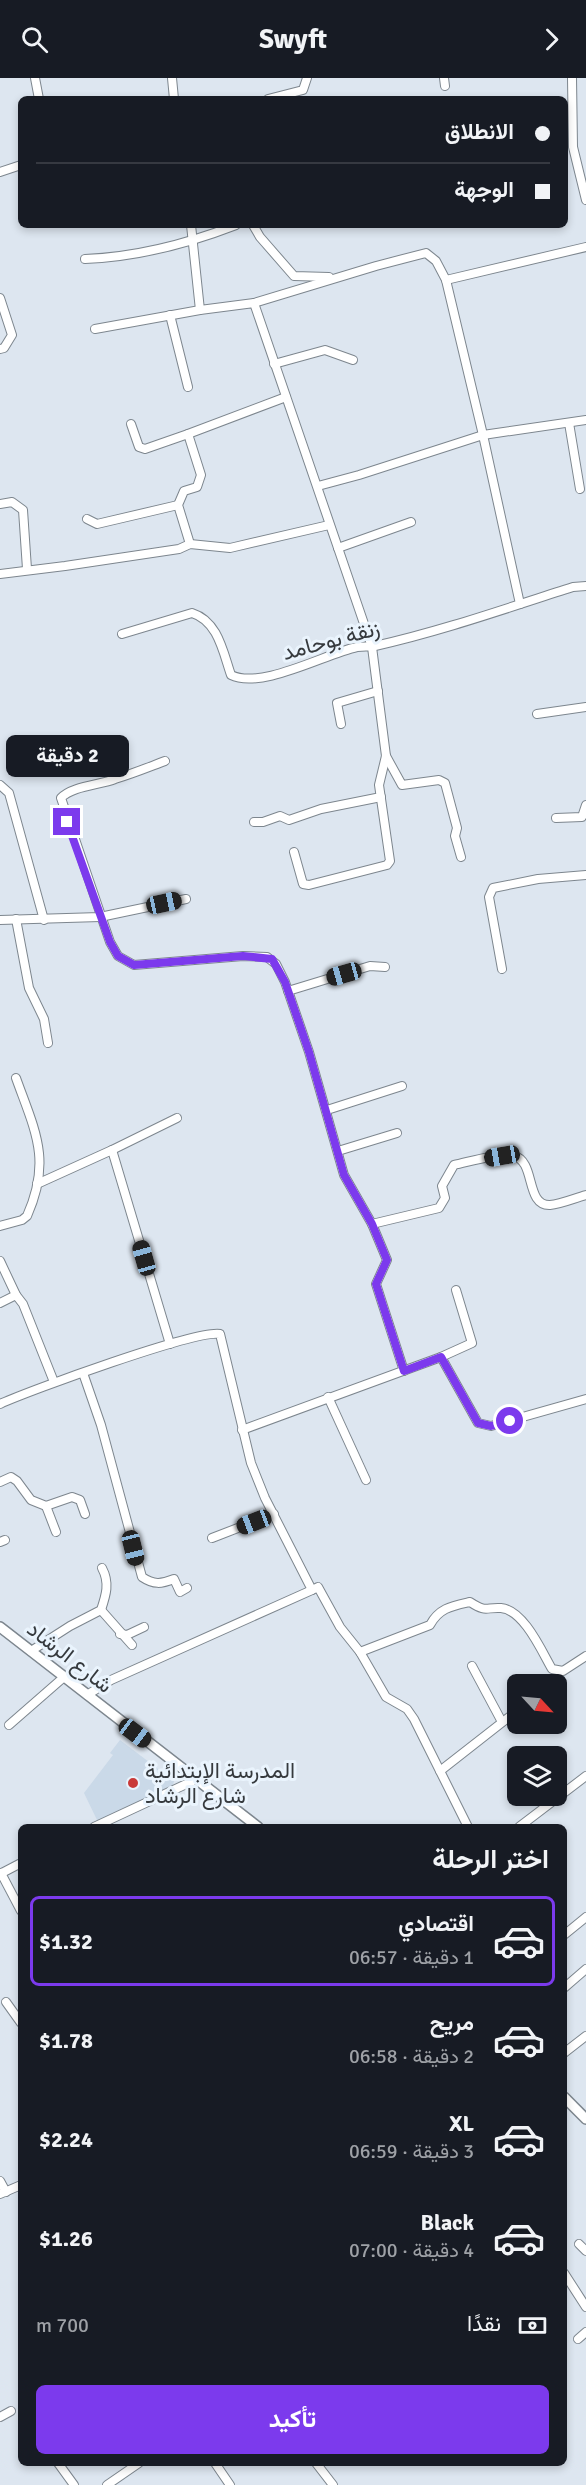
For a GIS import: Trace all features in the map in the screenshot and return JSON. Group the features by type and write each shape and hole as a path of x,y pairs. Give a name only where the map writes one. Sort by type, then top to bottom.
{"street":[{"path":"35,78 38,96"},
{"path":"172,78 174,96"},
{"path":"280,96 303,90 307,78"},
{"path":"572,78 573,147 586,200"},
{"path":"0,172 18,166"},
{"path":"191,228 200,310"},
{"path":"85,259 115,258 192,242 228,228"},
{"path":"255,228 294,276 337,277"},
{"path":"446,280 586,247"},
{"path":"95,329 200,310 254,303 426,253 436,261 446,280 520,604"},
{"path":"0,298 12,335 4,348 0,350"},
{"path":"254,303 372,647 386,756 379,785 390,861 387,866 309,885 303,884 294,852"},
{"path":"170,315 188,387"},
{"path":"274,364 325,350 353,360"},
{"path":"131,424 139,447 145,449 286,397"},
{"path":"318,486 359,476 483,435 586,420"},
{"path":"569,423 580,489"},
{"path":"188,434 201,476 197,486 184,490 178,505 189,544"},
{"path":"0,504 12,502 23,510 27,569"},
{"path":"87,519 97,524 178,505"},
{"path":"338,548 411,522"},
{"path":"0,574 179,549 189,544 230,548 329,525"},
{"name":"زنقة بوحامد","path":"122,634 192,613 200,615 219,637 231,675 245,681 288,671 358,647 372,647 446,628 573,588 586,586"},
{"path":"341,724 337,703 378,691"},
{"path":"537,714 586,707"},
{"path":"386,756 402,785 439,780 445,783 457,828 455,836 461,857"},
{"path":"165,761 119,778 76,790 61,798 100,917 118,956 134,965 243,956 267,957 276,964 288,991 327,1110 344,1175 372,1224 387,1260 376,1284 404,1371"},
{"path":"0,785 9,793 44,920"},
{"path":"254,822 263,822 280,816 289,820 321,809 381,797"},
{"path":"556,818 582,817 586,804"},
{"path":"502,969 489,897 493,888 538,879 586,875"},
{"path":"0,920 100,917 186,898"},
{"path":"16,919 29,988 44,1018 48,1043"},
{"path":"288,991 370,966 385,967"},
{"path":"0,1226 22,1220 27,1216 41,1170 39,1145 16,1078"},
{"path":"327,1110 402,1086"},
{"path":"37,1184 177,1118"},
{"path":"338,1151 397,1133"},
{"path":"112,1150 170,1344"},
{"path":"372,1224 439,1208 445,1198 442,1186 454,1165 502,1156 512,1155 520,1158 525,1165 536,1197 541,1202 548,1205 586,1195"},
{"path":"0,1261 15,1295 22,1304 54,1382"},
{"path":"242,1430 404,1371 472,1343 456,1290"},
{"path":"0,1303 15,1295"},
{"path":"0,1404 54,1382 170,1344 209,1334 219,1334 222,1338 251,1463 312,1590"},
{"path":"441,1357 478,1423 491,1426 586,1399"},
{"path":"83,1373 101,1425 142,1577 150,1582 161,1584 174,1579 180,1592 187,1588"},
{"path":"328,1398 366,1480"},
{"path":"0,1482 11,1477 31,1500 46,1506 72,1497 80,1500 85,1514"},
{"path":"46,1506 56,1532"},
{"path":"212,1538 274,1514"},
{"path":"31,1651 70,1626 101,1610 107,1589 107,1578 102,1568"},
{"path":"87,1695 111,1680 318,1587 340,1627 360,1652 386,1697 407,1709 466,1824"},
{"path":"360,1652 430,1625 435,1614 443,1609 470,1602 488,1611 503,1608 524,1621 552,1669 563,1671 586,1656"},
{"path":"101,1610 132,1645"},
{"path":"120,1634 127,1635 144,1626"},
{"name":"شارع الرشاد","path":"0,1627 254,1824"},
{"path":"472,1666 502,1722"},
{"path":"9,1725 64,1677"},
{"path":"440,1771 507,1718"},
{"path":"523,1824 586,1776"},
{"path":"100,1824 196,1779"},
{"path":"18,1865 1,1874 18,1905"},
{"path":"567,1933 586,1917"},
{"path":"567,1985 586,1969"},
{"path":"6,2002 18,2019"},
{"path":"567,2052 586,2036"},
{"path":"567,2100 586,2119"},
{"path":"0,2181 3,2193 18,2186"},
{"path":"579,2244 586,2251"},
{"path":"567,2278 586,2307"},
{"path":"578,2339 586,2332"},
{"path":"0,2416 11,2410"},
{"path":"60,2466 74,2485"},
{"path":"107,2485 135,2466"},
{"path":"217,2466 230,2485"},
{"path":"318,2466 333,2485"}],"shaded area":[{"name":"المدرسة الإبتدائية شارع الرشاد","path":"120,1740 174,1781 173,1785 98,1822 84,1793 113,1755 110,1753"}],"place":[{"name":"المدرسة الإبتدائية شارع الرشاد","path":"133,1783"}],"route":[{"path":"67,822 110,942 118,956 134,965 243,956 267,957 276,964 285,982 315,1071 344,1175 372,1224 387,1260 376,1284 404,1371 441,1357 478,1423 491,1426 510,1421"}]}
